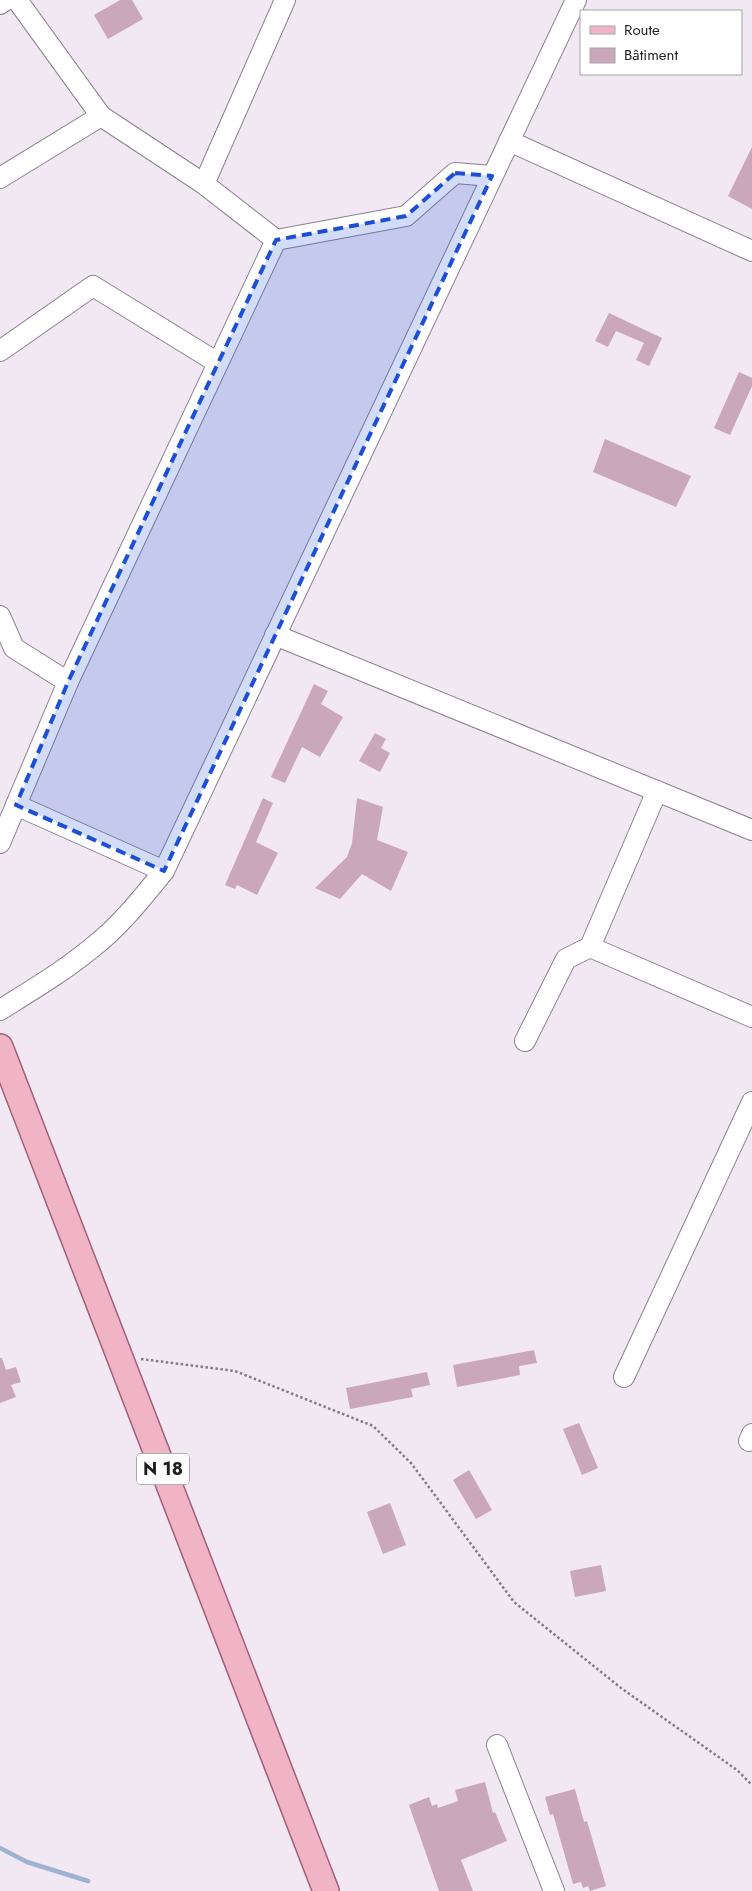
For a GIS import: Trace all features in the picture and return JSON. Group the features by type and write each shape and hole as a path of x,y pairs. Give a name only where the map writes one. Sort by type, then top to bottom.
{"main road":[{"name":"N 18","path":"0,1047 326,1891"}],"street":[{"path":"0,4 6,0"},
{"path":"17,0 101,116 204,184 276,240 406,216 455,173 492,176"},
{"path":"204,184 286,0"},
{"path":"0,1010 66,968 94,946 120,923 164,871 576,0"},
{"path":"0,178 101,116"},
{"path":"509,141 752,251"},
{"path":"0,844 68,682 276,240"},
{"path":"0,351 94,286 218,362"},
{"path":"0,616 14,648 68,682"},
{"path":"275,635 752,830"},
{"path":"525,1041 566,959 590,947 657,791"},
{"path":"16,805 164,871"},
{"path":"590,947 752,1017"},
{"path":"624,1377 752,1102"},
{"path":"498,1745 554,1891"}],"path":[{"path":"119,1357 235,1371 373,1426 411,1463 514,1602 621,1688 737,1770 752,1785"}],"highlighted area":[{"path":"455,173 492,176 164,871 16,805 68,682 276,240 406,216"}],"building":[{"path":"120,0 132,0 143,19 108,39 94,15"},
{"path":"752,147 752,209 728,196"},
{"path":"609,313 662,338 649,366 636,360 644,343 616,331 608,347 595,341"},
{"path":"739,372 752,378 752,386 730,435 714,428"},
{"path":"605,439 691,476 676,507 593,472"},
{"path":"314,684 328,691 321,704 343,717 320,757 302,747 285,783 271,777"},
{"path":"375,733 386,739 381,748 390,753 380,772 359,761"},
{"path":"263,798 273,803 256,842 278,853 257,895 237,885 235,889 225,885"},
{"path":"357,798 383,807 377,840 408,852 391,891 362,874 340,899 315,888 347,857 352,843"},
{"path":"534,1350 537,1363 519,1366 520,1375 457,1387 453,1365"},
{"path":"0,1358 2,1358 6,1370 16,1367 21,1382 11,1385 16,1397 0,1403"},
{"path":"427,1372 430,1385 411,1389 413,1397 350,1409 346,1388"},
{"path":"579,1423 598,1468 582,1475 563,1429"},
{"path":"469,1470 492,1510 476,1519 453,1480"},
{"path":"390,1503 406,1545 383,1554 367,1512"},
{"path":"601,1565 606,1591 575,1597 570,1571"},
{"path":"485,1782 493,1813 495,1812 507,1841 461,1860 473,1891 439,1891 409,1805 429,1797 432,1806 437,1804 438,1808 458,1801 455,1790"},
{"path":"575,1789 584,1822 587,1821 606,1886 590,1891 588,1886 583,1888 581,1882 573,1884 553,1814 550,1815 545,1797"}],"waterway":[{"path":"0,1848 27,1862 88,1881"}]}
